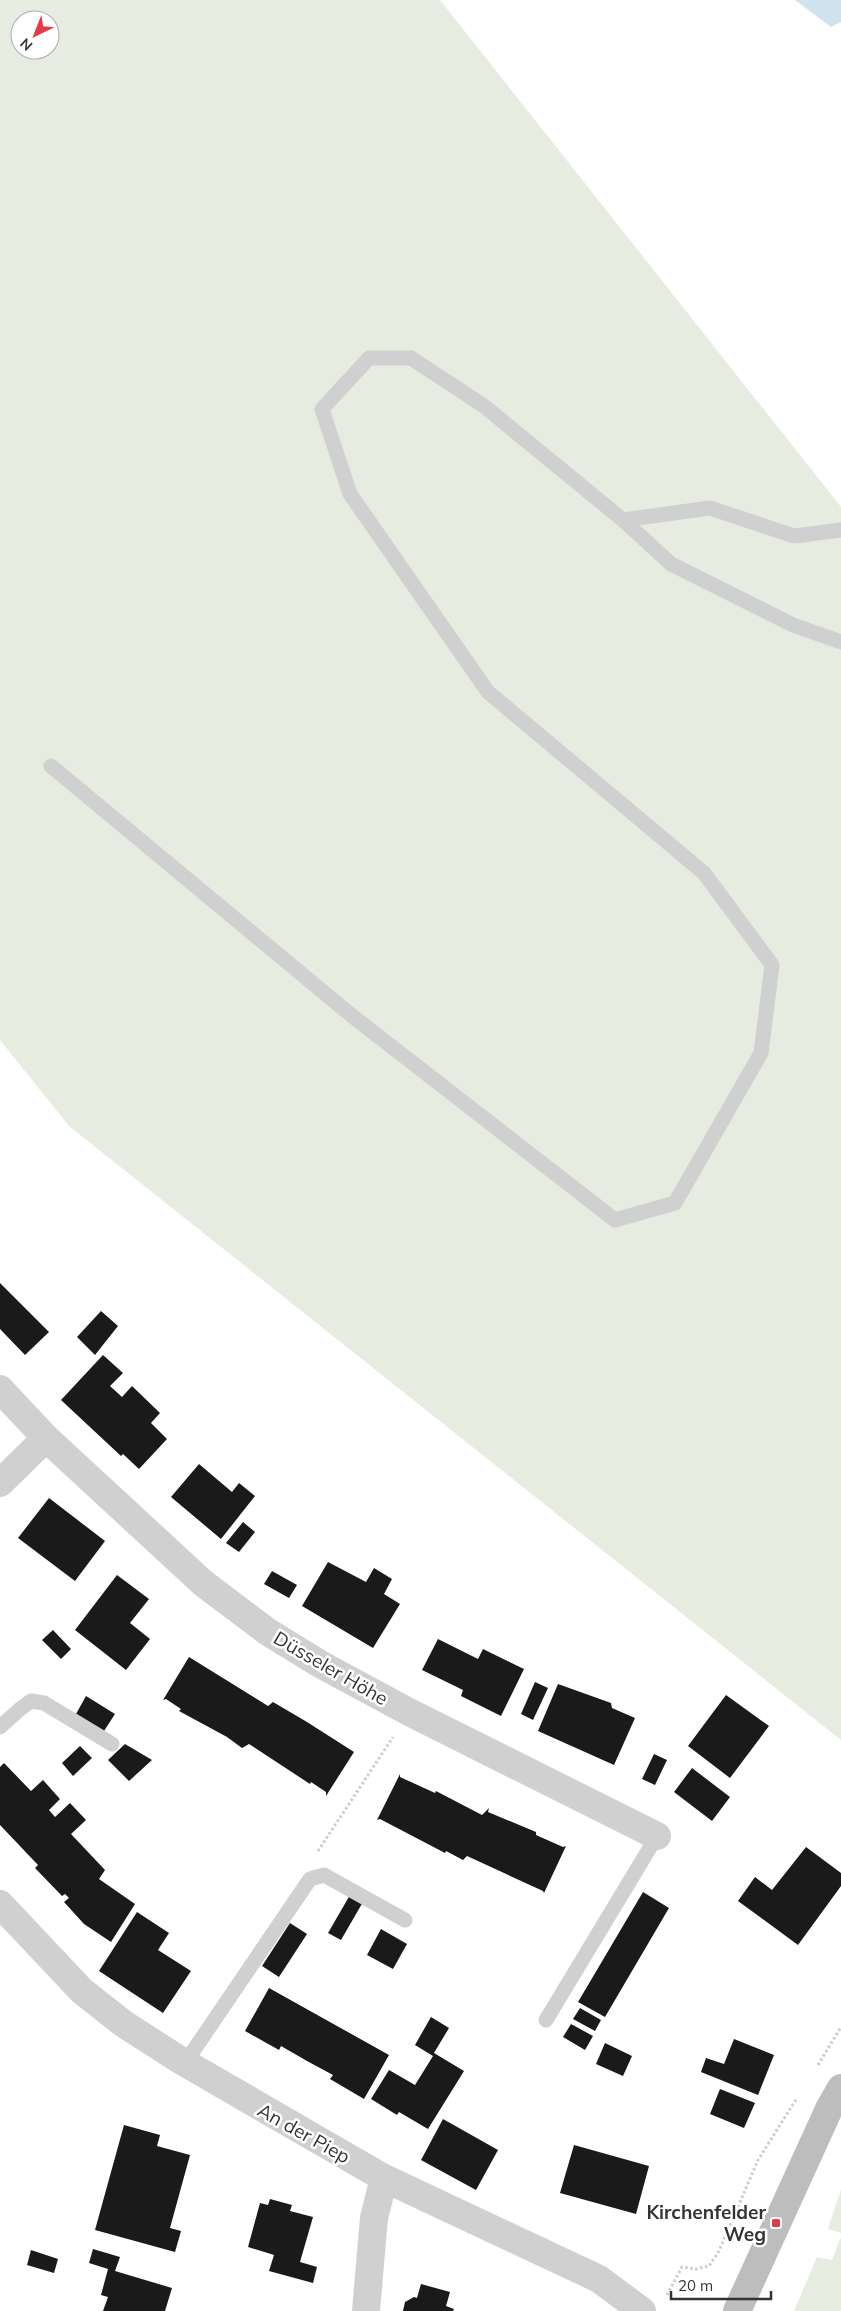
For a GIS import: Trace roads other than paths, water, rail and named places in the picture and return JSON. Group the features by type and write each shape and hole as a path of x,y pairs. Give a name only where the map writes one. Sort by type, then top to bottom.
{"main road":[{"path":"737,2311 829,2109 841,2088"}],"street":[{"name":"Düsseler Höhe","path":"0,1389 46,1438 202,1583 268,1632 320,1664 409,1712 657,1836"},
{"path":"0,1483 46,1438"},
{"name":"An der Piep","path":"0,1904 82,1991 124,2024 185,2063 384,2178 599,2279 653,2307"},
{"path":"366,2311 374,2218 384,2178"}],"lane":[{"path":"51,766 351,1015 615,1220 675,1203 761,1053 772,965 704,873 488,692 350,494 322,409 369,358 411,358 484,406 623,520 671,564 793,625 841,642"},
{"path":"623,520 710,508 794,536 841,530"},
{"path":"0,1727 31,1701 44,1704 112,1744"},
{"path":"546,2020 657,1836"},
{"path":"185,2063 310,1879 324,1875 405,1920"}],"water":[{"path":"795,0 841,0 841,22 831,27"}],"place":[{"name":"Kirchenfelder Weg","path":"776,2223"}]}
